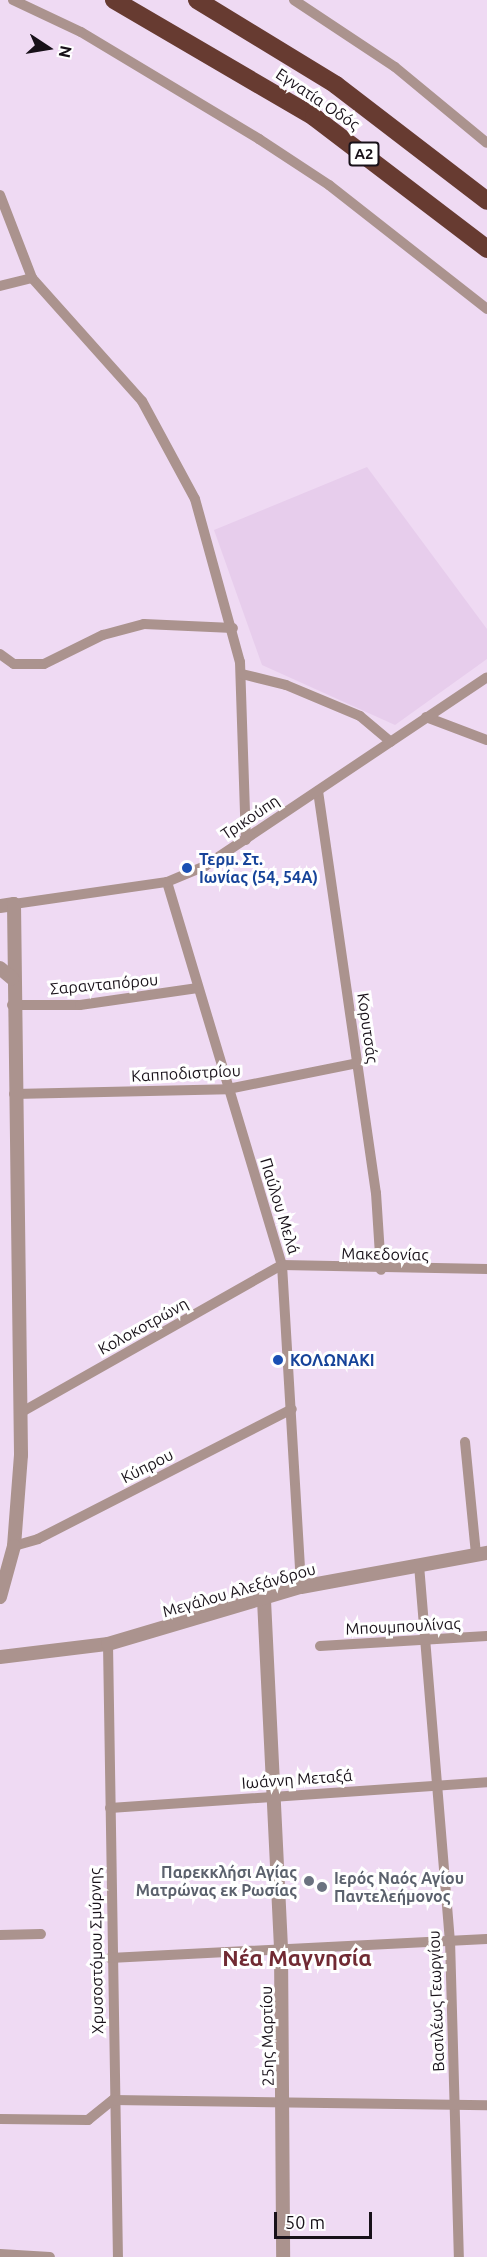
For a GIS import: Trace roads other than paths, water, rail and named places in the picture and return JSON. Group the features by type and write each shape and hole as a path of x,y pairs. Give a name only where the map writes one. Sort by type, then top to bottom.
{"highway":[{"name":"Εγνατία Οδός","path":"114,0 314,117 487,249"},
{"name":"Εγνατία Οδός","path":"196,0 336,85 487,201"}],"street":[{"path":"13,0 81,32 329,185 487,309"},
{"path":"294,0 395,67 487,143"},
{"path":"0,195 32,278 142,401 164,434 195,499 233,628 242,674 246,840"},
{"path":"0,286 32,278"},
{"path":"0,654 14,664 44,664 103,635 144,624 233,628"},
{"path":"242,674 360,716 392,742"},
{"name":"Τρικούπη","path":"7,905 167,882 246,840 487,677"},
{"path":"426,717 487,740"},
{"name":"Κορυτσάς","path":"318,791 358,1063 381,1270"},
{"name":"Παύλου Μελά","path":"167,882 282,1265 301,1587"},
{"path":"0,1597 14,1546 20,1413 12,978 7,905"},
{"path":"0,968 12,978"},
{"name":"Σαρανταπόρου","path":"12,1005 80,1005 198,988"},
{"name":"Καπποδιστρίου","path":"14,1094 228,1089 358,1063"},
{"name":"Μακεδονίας","path":"282,1265 381,1270 487,1269"},
{"name":"Κολοκοτρώνη","path":"20,1413 282,1265"},
{"name":"Κύπρου","path":"14,1546 38,1539 292,1409"},
{"path":"465,1442 482,1554"},
{"name":"Μεγάλου Αλεξάνδρου","path":"0,1657 108,1644 264,1600 301,1587 482,1554"},
{"name":"Βασιλέως Γεωργίου","path":"419,1565 441,1784 450,1940 459,2257"},
{"name":"25ης Μαρτίου","path":"264,1600 281,1947 284,2102 283,2257"},
{"name":"Μπουμπουλίνας","path":"320,1646 487,1636"},
{"name":"Χρυσοστόμου Σμύρνης","path":"108,1644 110,1958 118,2257"},
{"name":"Ιωάννη Μεταξά","path":"110,1808 272,1795 487,1782"},
{"path":"0,1935 41,1934"},
{"path":"110,1958 281,1947 487,1939"},
{"path":"0,2119 88,2120 113,2100 487,2105"},
{"path":"0,2254 50,2257"}],"place":[{"name":"Τερμ. Στ. Ιωνίας (54, 54Α)","path":"187,868"},
{"name":"ΚΟΛΩΝΑΚΙ","path":"278,1360"},
{"name":"Παρεκκλήσι Αγίας Ματρώνας εκ Ρωσίας","path":"309,1881"},
{"name":"Ιερός Ναός Αγίου Παντελεήμονος","path":"322,1887"}],"district":[{"name":"Νέα Μαγνησία","path":"297,1958"}]}
